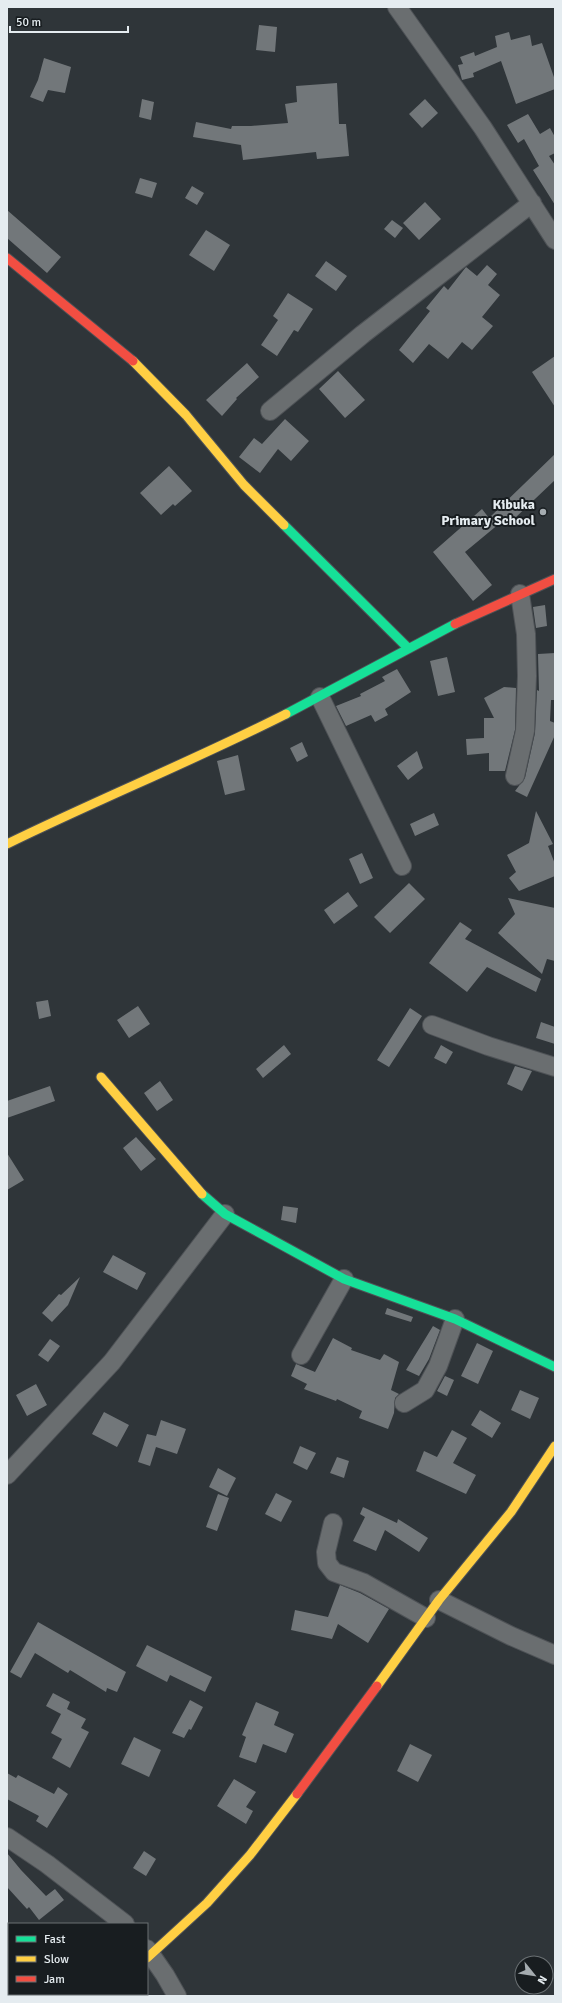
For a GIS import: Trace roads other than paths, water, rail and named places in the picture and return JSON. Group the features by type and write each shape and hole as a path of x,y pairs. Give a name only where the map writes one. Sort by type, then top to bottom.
{"street":[{"path":"397,7 483,128 555,240"},
{"path":"270,411 363,334 532,203"},
{"path":"7,258 127,355 186,415 244,485 408,648"},
{"path":"7,844 76,810 251,732 320,697 408,648 520,594 555,579"},
{"path":"515,776 525,731 527,676 526,634 520,594"},
{"path":"320,697 402,866"},
{"path":"432,1025 488,1046 555,1067"},
{"path":"101,1077 207,1200 225,1214 344,1279 455,1318 555,1367"},
{"path":"7,1475 112,1362 225,1214"},
{"path":"301,1355 344,1279"},
{"path":"404,1403 425,1390 438,1366 455,1318"},
{"path":"177,1996 149,1954 207,1903 250,1855 341,1736 439,1600 511,1512 555,1446"},
{"path":"333,1523 326,1552 327,1563 334,1572 364,1583 426,1618"},
{"path":"439,1600 511,1636 555,1655"},
{"path":"7,1837 47,1864 125,1923"}],"place":[{"name":"Kibuka Primary School","path":"543,512"}]}
